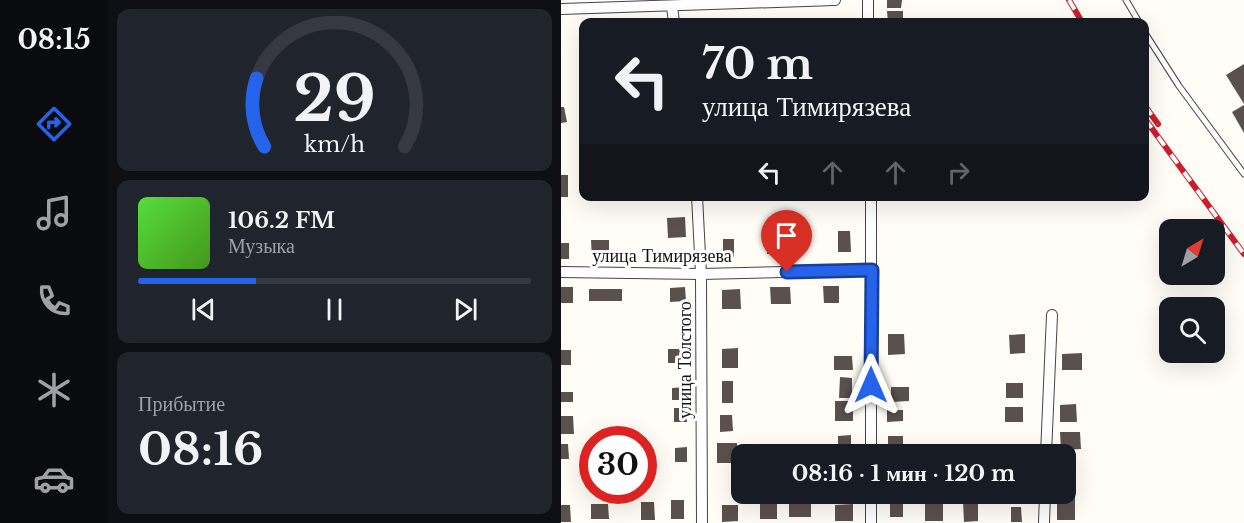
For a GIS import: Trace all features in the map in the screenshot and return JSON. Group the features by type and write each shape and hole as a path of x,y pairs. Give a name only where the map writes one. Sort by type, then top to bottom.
{"street":[{"path":"561,9 835,0"},
{"path":"868,0 868,18"},
{"path":"672,7 673,18"},
{"name":"улица Толстого","path":"697,201 701,274 702,523"},
{"path":"871,201 871,444"},
{"name":"улица Тимирязева","path":"561,272 701,274 872,270"},
{"path":"1046,444 1052,315"},
{"path":"871,504 871,523"},
{"path":"1044,523 1045,504"}],"lane":[{"path":"1126,0 1137,18"},
{"path":"1149,39 1179,86 1244,174"}],"building":[{"path":"887,0 902,0 901,8 887,8"},
{"path":"887,11 903,11 903,18 888,18"},
{"path":"1244,64 1244,104 1226,75"},
{"path":"1244,105 1244,133 1232,112"},
{"path":"561,107 564,107 567,122 561,123"},
{"path":"561,175 568,175 568,197 561,197"},
{"path":"685,217 686,237 668,238 667,218"},
{"path":"838,231 850,231 851,252 838,252"},
{"path":"792,235 802,235 802,254 792,255"},
{"path":"723,239 734,239 734,257 723,257"},
{"path":"767,239 776,239 776,254 767,254"},
{"path":"591,240 609,240 609,259 592,259"},
{"path":"561,243 569,243 569,259 561,259"},
{"path":"823,286 839,286 839,303 824,303"},
{"path":"561,287 573,287 573,303 561,303"},
{"path":"685,287 686,301 670,302 670,288"},
{"path":"770,287 790,287 791,304 771,304"},
{"path":"589,289 622,289 622,301 589,301"},
{"path":"740,289 741,309 722,309 722,290"},
{"path":"888,334 904,334 905,354 888,355"},
{"path":"1025,334 1025,353 1010,354 1009,335"},
{"path":"738,348 738,368 722,368 722,349"},
{"path":"668,349 685,349 685,363 668,363"},
{"path":"561,350 571,350 571,365 561,365"},
{"path":"1082,353 1082,370 1062,370 1062,354"},
{"path":"834,356 852,356 853,370 834,370"},
{"path":"840,377 852,378 852,398 839,398"},
{"path":"722,381 733,381 733,403 722,403"},
{"path":"1006,383 1023,383 1023,398 1006,398"},
{"path":"686,387 686,400 672,400 672,388"},
{"path":"891,387 909,387 909,401 891,402"},
{"path":"561,392 573,392 573,402 561,402"},
{"path":"835,401 853,401 853,421 835,421"},
{"path":"1076,404 1077,422 1060,422 1060,405"},
{"path":"1005,407 1023,407 1023,422 1005,422"},
{"path":"674,408 687,408 687,422 674,422"},
{"path":"887,410 903,410 903,421 887,422"},
{"path":"720,415 732,415 733,431 720,432"},
{"path":"561,416 573,416 574,434 561,434"},
{"path":"1060,432 1080,432 1081,449 1076,449 1076,444 1061,444"},
{"path":"851,435 851,444 838,444 838,436"},
{"path":"888,436 903,436 903,444 888,444"},
{"path":"717,443 737,443 731,444 731,463 717,463"},
{"path":"561,444 568,444 569,459 561,459"},
{"path":"687,447 687,462 675,462 675,448"},
{"path":"671,500 684,500 684,519 671,519"},
{"path":"591,504 608,504 609,519 591,519"},
{"path":"641,504 654,504 655,520 641,520"},
{"path":"760,504 777,504 777,519 760,519"},
{"path":"789,504 811,504 811,517 789,517"},
{"path":"853,504 853,521 835,521 835,505"},
{"path":"890,504 903,504 903,517 890,517"},
{"path":"925,504 943,504 943,521 925,521"},
{"path":"963,504 978,504 978,521 964,522"},
{"path":"1057,504 1075,504 1075,520 1057,520"},
{"path":"561,505 570,505 571,522 561,522"},
{"path":"722,505 738,505 738,521 722,522"},
{"path":"1011,507 1021,507 1022,522 1011,522"}],"railway":[{"path":"1069,0 1080,18"},
{"path":"1149,112 1158,124"},
{"path":"1149,124 1244,254"}],"route":[{"path":"787,272 872,270 871,385"}]}
